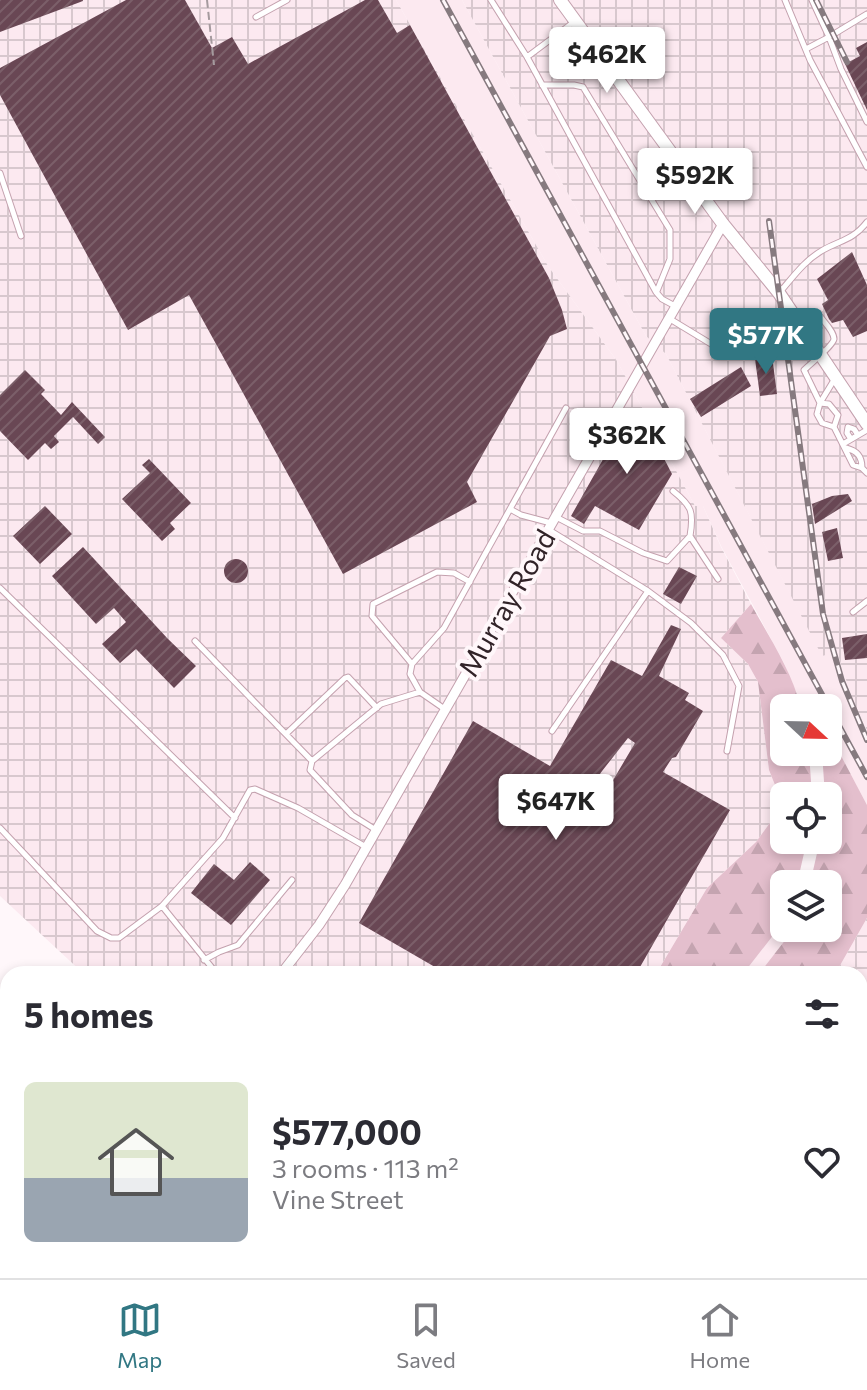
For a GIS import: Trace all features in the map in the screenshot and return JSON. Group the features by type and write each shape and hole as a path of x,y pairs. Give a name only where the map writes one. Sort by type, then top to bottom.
{"main road":[{"path":"560,0 723,224 779,293 866,420"}],"street":[{"name":"Murray Road","path":"287,966 319,925 377,830 723,224"}],"lane":[{"path":"256,17 287,0"},
{"path":"491,0 527,57 656,292 676,307"},
{"path":"785,0 810,60 867,167"},
{"path":"812,0 867,122"},
{"path":"806,49 867,14"},
{"path":"527,57 575,21"},
{"path":"542,85 583,87 670,230 670,259 656,292"},
{"path":"0,173 21,236"},
{"path":"779,293 806,262 821,251 857,234 867,222"},
{"path":"819,315 834,339 831,346 804,370 820,403"},
{"path":"670,319 731,356"},
{"path":"835,378 817,414 822,423 834,427 853,465 864,470"},
{"path":"820,403 829,404 858,435"},
{"path":"446,710 420,692 410,674 412,664 444,628 566,408"},
{"path":"834,427 838,415"},
{"path":"845,446 858,435 866,420"},
{"path":"848,427 847,433 851,439"},
{"path":"510,509 521,515 583,531 600,531 643,553 667,561 690,536 693,517 687,502 673,491"},
{"path":"553,523 691,623 723,655 739,686 727,751"},
{"path":"690,536 718,579"},
{"path":"412,664 372,616 373,604 437,572 454,573 470,582"},
{"path":"0,588 235,818"},
{"path":"552,731 648,591"},
{"path":"853,612 867,601"},
{"path":"195,641 312,761"},
{"path":"286,734 348,677 377,708"},
{"path":"377,830 352,815 310,770 312,761 381,704 420,692"},
{"path":"0,828 97,931 111,938 119,938 162,906 223,838 250,790 255,789 298,808 367,847"},
{"path":"204,960 238,945 292,880"},
{"path":"162,906 210,966"}],"path":[{"path":"207,0 214,65"}],"shaded area":[{"path":"0,0 396,0 548,266 617,361 695,506 703,506 751,604 721,638 748,664 758,682 769,770 774,782 770,782 770,823 756,842 707,888 661,966 75,966 0,896"},
{"path":"396,0 462,0 646,336 666,354 822,655 837,651 854,704 867,730 867,805 842,758 842,694 797,694 703,506 695,506 617,361 548,266"},
{"path":"462,0 867,0 867,730 854,704 837,652 822,656 666,354 646,336"},
{"path":"867,918 867,966 840,966"},
{"path":"770,939 770,942 784,942 765,966 749,966"}],"green space":[{"path":"751,604 797,694 770,694 770,766 810,766 811,782 774,782 769,770 758,682 748,664 721,638"},
{"path":"842,758 867,805 867,918 840,966 765,966 784,942 842,942 842,870 813,870 817,854 842,854 842,782 824,782 823,766 842,766"},
{"path":"770,823 770,854 804,854 800,870 770,870 770,939 749,966 661,966 707,888 756,842"}],"building":[{"path":"0,0 83,0 83,1 0,32"},
{"path":"126,0 185,0 212,48 232,37 248,64 365,0 378,0 397,33 410,25 549,278 562,310 567,329 550,336 467,482 477,502 343,574 189,295 128,330 0,95 0,68"},
{"path":"867,42 867,110 845,64 860,56 856,48"},
{"path":"567,43 584,67 567,79 550,55"},
{"path":"852,252 867,285 867,331 853,337 843,320 832,323 829,319 822,304 828,300 817,279"},
{"path":"772,356 777,394 760,396 755,359"},
{"path":"741,367 751,386 701,417 690,399"},
{"path":"25,370 45,390 41,394 61,415 72,402 105,437 98,444 73,417 54,436 59,442 51,449 45,443 28,460 0,431 0,395"},
{"path":"632,408 640,412 672,474 639,530 595,506 584,524 571,516"},
{"path":"149,459 191,503 170,523 175,529 162,541 122,499 150,473 142,465"},
{"path":"848,494 852,501 815,524 812,504"},
{"path":"45,506 72,534 40,564 13,536"},
{"path":"837,528 843,558 828,561 822,532"},
{"path":"83,547 196,666 174,688 136,649 120,663 102,644 126,622 114,608 96,624 52,576"},
{"path":"236,559 244,563 248,571 244,579 236,583 228,579 224,571 228,563"},
{"path":"679,567 697,576 681,604 663,594"},
{"path":"671,625 681,629 659,676 689,693 685,700 703,711 676,757 663,772 730,810 641,966 433,966 359,923 473,721 550,766 611,660 642,676","holes":["628,738 635,743 599,804 584,794"]},
{"path":"867,634 867,658 845,660 842,638"},
{"path":"250,862 270,880 231,925 191,893 214,864 234,880"}],"railway":[{"path":"443,0 867,777"},
{"path":"816,0 847,62"},
{"path":"769,221 823,614 842,681 867,740"}]}
